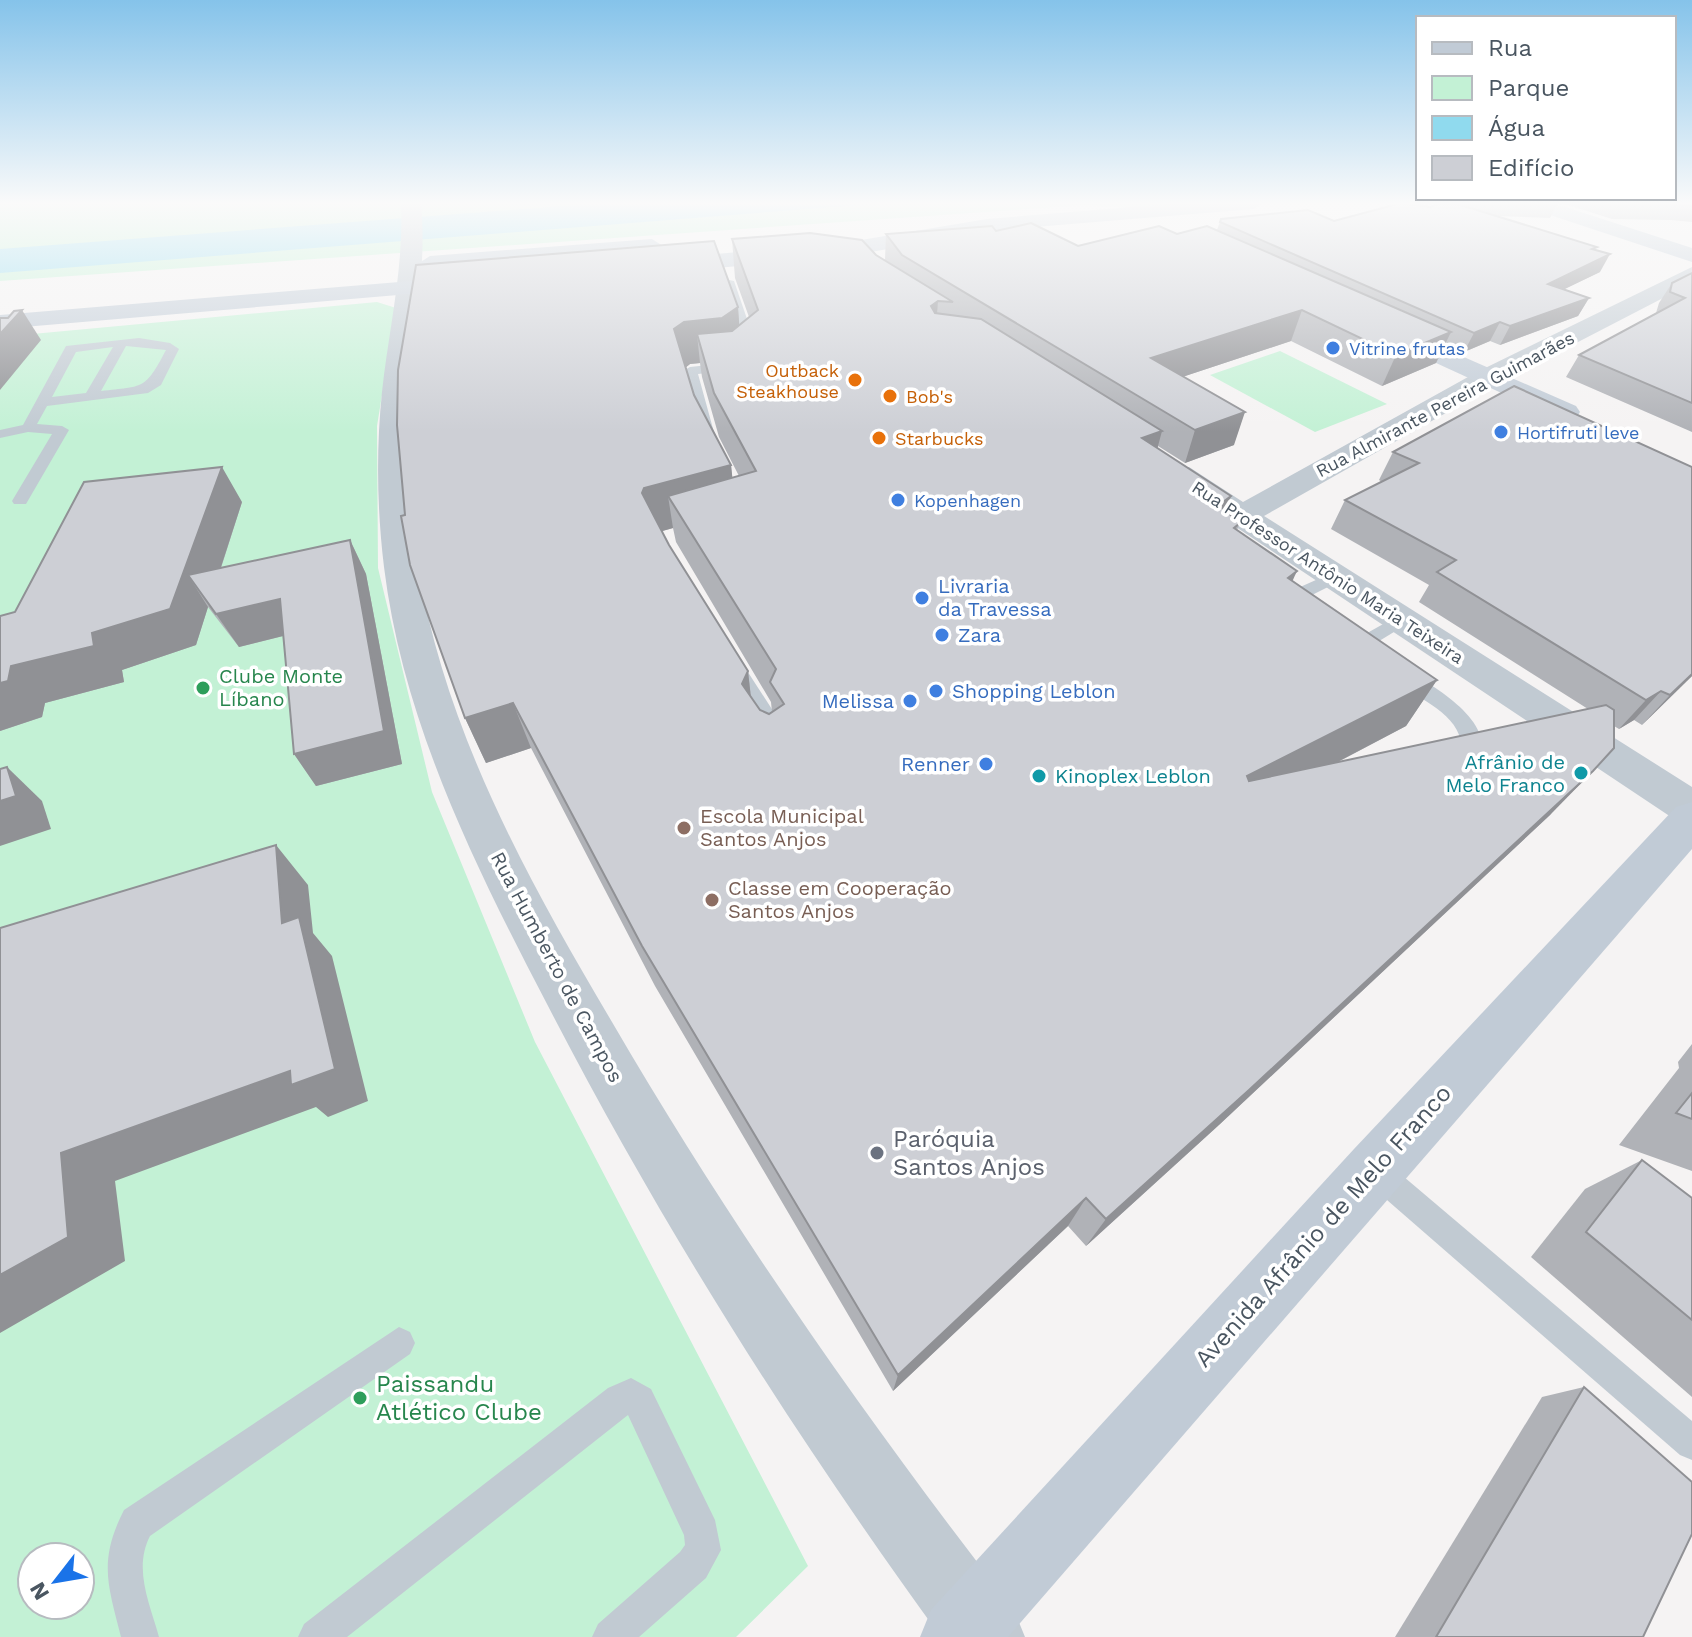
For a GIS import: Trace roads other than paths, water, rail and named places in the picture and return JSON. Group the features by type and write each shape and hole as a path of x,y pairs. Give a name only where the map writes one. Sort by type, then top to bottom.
{"main road":[{"path":"208,281 229,279"},
{"path":"0,322 31,328 330,279"},
{"path":"1357,317 1585,421"},
{"name":"Avenida Afrânio de Melo Franco","path":"973,1631 1374,1169 1692,819"}],"street":[{"name":"Rua Humberto de Campos","path":"411,279 394,418 392,485 410,616 428,681 460,769 509,881 554,969 669,1171 835,1431 973,1631"},
{"name":"Rua Almirante Pereira Guimarães","path":"1242,515 1487,378 1681,279"},
{"name":"Rua Professor Antônio Maria Teixeira","path":"1148,455 1692,809"}],"lane":[{"path":"715,451 690,371 731,367 752,351 727,279"},
{"path":"90,398 121,344"},
{"path":"28,428 41,403 71,349 159,344 173,349 153,386 90,398 41,403"},
{"path":"0,434 28,428 62,430 20,501"},
{"path":"1305,609 1301,600 1304,592 1336,576"},
{"path":"1401,620 1360,645 1387,668 1465,722 1474,737 1472,748 1460,757 1438,763"},
{"path":"725,652 767,717 760,728 774,749"},
{"path":"1374,1169 1533,1310 1692,1443"},
{"path":"140,1637 121,1560 125,1542 137,1523 399,1343"},
{"path":"317,1637 620,1400 631,1395 639,1401 702,1533 703,1550 693,1565 611,1637"}],"place":[{"name":"Vitrine frutas","path":"1333,348"},
{"name":"Outback Steakhouse","path":"855,380"},
{"name":"Bob's","path":"890,396"},
{"name":"Hortifruti leve","path":"1501,432"},
{"name":"Starbucks","path":"879,438"},
{"name":"Kopenhagen","path":"898,500"},
{"name":"Livraria da Travessa","path":"922,598"},
{"name":"Zara","path":"942,635"},
{"name":"Clube Monte Líbano","path":"203,688"},
{"name":"Shopping Leblon","path":"936,691"},
{"name":"Melissa","path":"910,701"},
{"name":"Renner","path":"986,764"},
{"name":"Afrânio de Melo Franco","path":"1581,773"},
{"name":"Kinoplex Leblon","path":"1039,776"},
{"name":"Escola Municipal Santos Anjos","path":"684,828"},
{"name":"Classe em Cooperação Santos Anjos","path":"712,900"},
{"name":"Paróquia Santos Anjos","path":"877,1153"},
{"name":"Paissandu Atlético Clube","path":"360,1398"}]}
